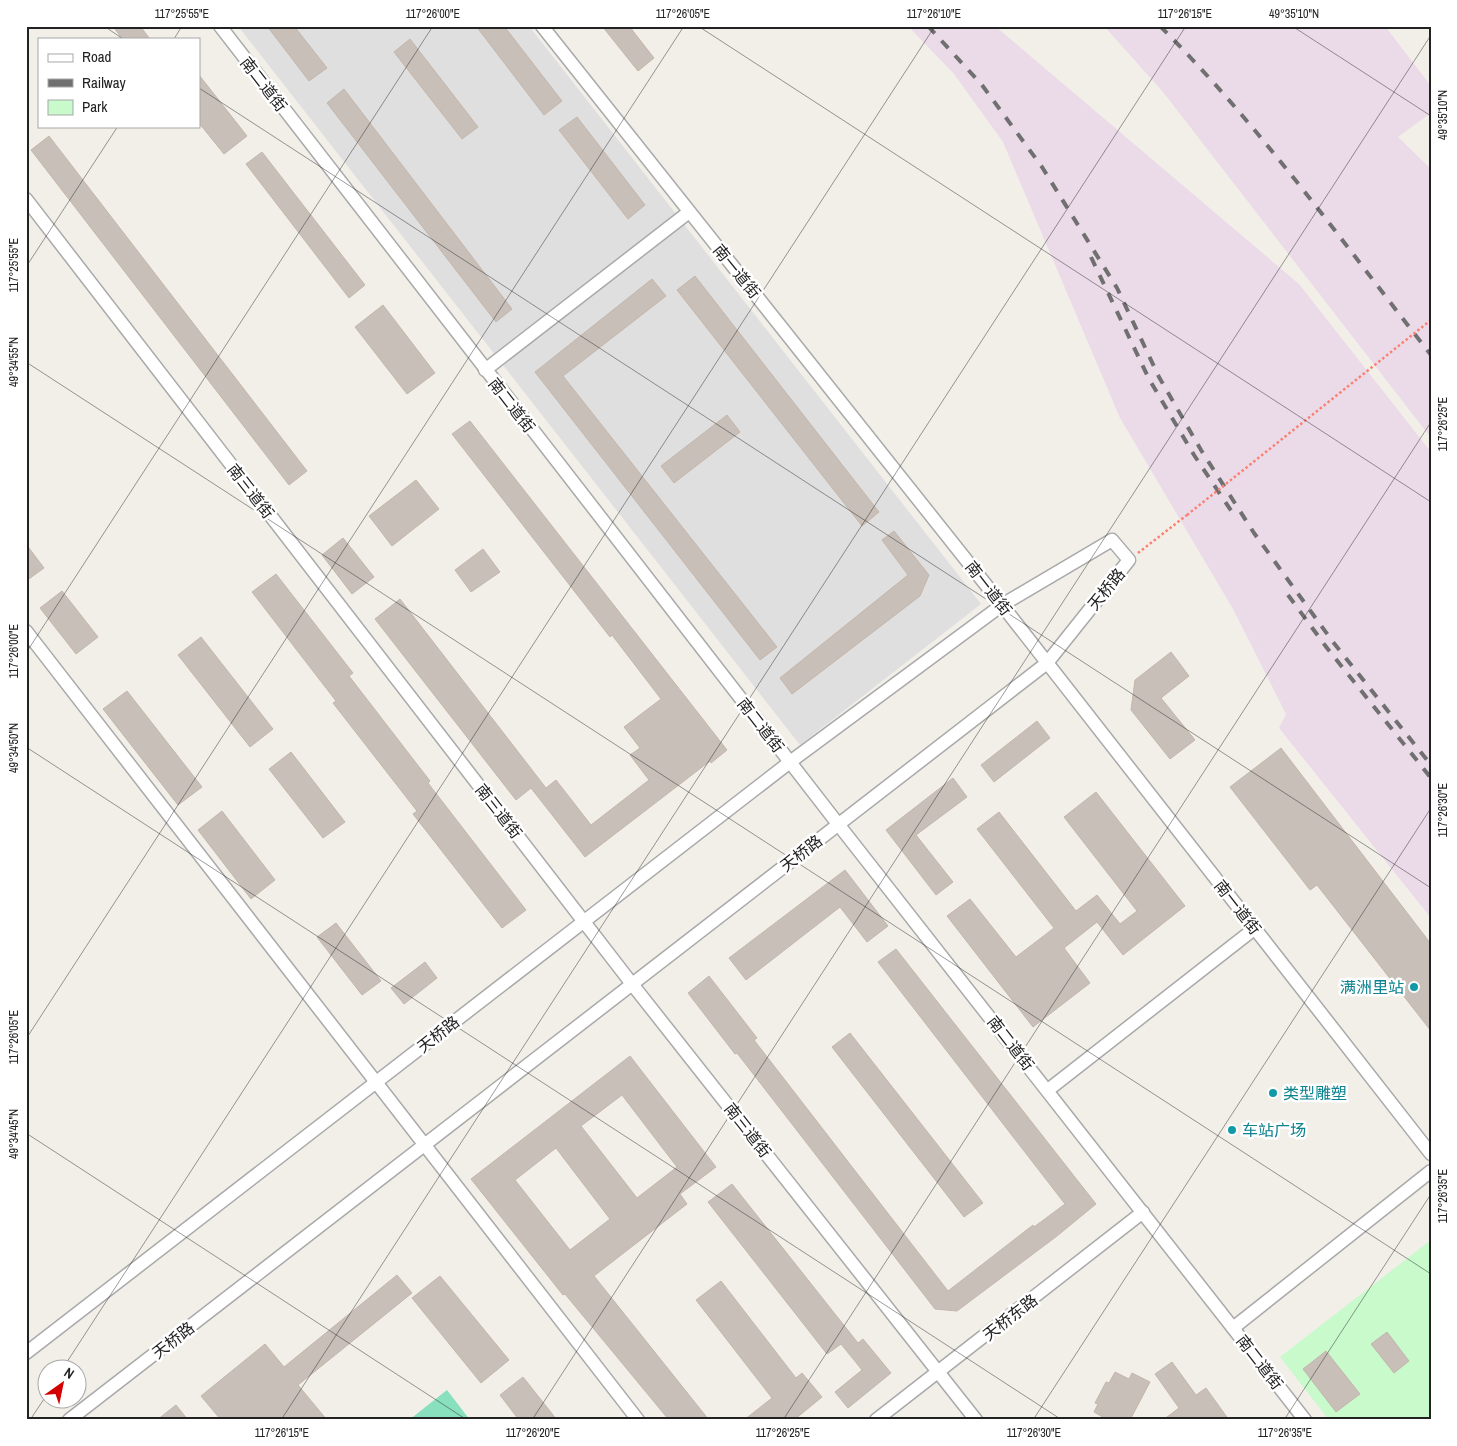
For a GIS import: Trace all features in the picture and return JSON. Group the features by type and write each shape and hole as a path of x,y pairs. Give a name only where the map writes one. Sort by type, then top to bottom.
{"street":[{"name":"南二道街","path":"220,26 838,824 1305,1420"},
{"name":"南一道街","path":"542,26 1002,605 1431,1154"},
{"name":"南三道街","path":"26,199 632,984 976,1420"},
{"path":"485,370 689,212"},
{"name":"天桥路","path":"26,1353 583,920 790,762 1002,605 1112,540 1129,560 1047,663 69,1420"},
{"path":"26,631 638,1420"},
{"path":"1048,1090 1254,928"},
{"path":"1233,1328 1431,1171"},
{"name":"天桥东路","path":"876,1420 939,1373 1143,1212"}],"path":[{"path":"1129,560 1431,320"}],"shaded area":[{"path":"238,26 529,26 981,604 800,745"},
{"path":"908,26 995,26 1299,284 1431,452 1431,918 1279,728 1286,714 1233,609 1120,418 1003,142 954,74"},
{"path":"1104,26 1385,26 1431,86 1431,113 1398,137 1431,169 1431,438 1163,92"}],"green space":[{"path":"1431,1240 1431,1420 1329,1420 1280,1357"},
{"path":"447,1390 470,1420 409,1420"}],"building":[{"path":"113,26 140,26 149,38 121,38"},
{"path":"267,26 294,26 327,68 309,81"},
{"path":"476,26 504,26 562,101 544,115"},
{"path":"602,26 629,26 654,58 638,71"},
{"path":"410,39 478,127 462,139 394,52"},
{"path":"200,76 247,136 224,154 200,124"},
{"path":"344,89 512,309 496,322 327,103"},
{"path":"577,117 645,205 628,219 559,130"},
{"path":"49,136 307,471 289,485 31,150"},
{"path":"262,152 365,285 349,298 246,164"},
{"path":"695,276 879,512 862,526 677,290"},
{"path":"652,279 666,296 563,376 777,647 760,660 535,372"},
{"path":"383,305 435,373 407,394 355,327"},
{"path":"727,415 740,432 674,483 661,466"},
{"path":"470,421 727,750 585,857 531,788 516,800 375,619 400,599 546,788 556,780 591,825 649,780 630,755 640,748 624,727 661,699 612,635 610,637 452,434"},
{"path":"416,480 439,509 392,546 369,516"},
{"path":"894,531 929,575 920,596 792,694 780,678 908,575 882,540"},
{"path":"343,538 374,577 352,594 322,555"},
{"path":"26,544 44,568 26,581"},
{"path":"483,549 500,572 471,592 455,570"},
{"path":"276,574 353,673 349,676 430,781 428,783 526,910 502,928 413,814 417,811 333,703 336,701 252,592"},
{"path":"62,591 98,637 76,654 40,608"},
{"path":"201,637 273,729 250,747 178,655"},
{"path":"1171,652 1189,676 1161,698 1195,740 1170,759 1131,710 1135,680"},
{"path":"127,691 202,787 178,805 103,709"},
{"path":"1037,721 1050,738 994,782 981,765"},
{"path":"1281,748 1431,944 1431,1031 1317,885 1310,890 1230,787"},
{"path":"291,752 345,822 323,838 269,769"},
{"path":"953,778 967,797 916,835 953,882 936,895 886,830"},
{"path":"1096,792 1185,906 1123,955 1097,922 1064,948 1090,983 1033,1027 947,916 970,899 1016,957 1054,928 977,829 999,812 1076,911 1097,895 1120,924 1137,911 1064,817"},
{"path":"222,811 275,880 251,899 198,830"},
{"path":"845,870 888,926 867,942 840,907 746,980 729,958"},
{"path":"336,923 381,981 362,995 317,937"},
{"path":"896,949 1096,1204 1057,1236 957,1311 935,1309 737,1053 735,1054 688,993 709,976 757,1038 754,1040 948,1291 1033,1225 1034,1227 1065,1204 878,962"},
{"path":"425,962 437,978 404,1004 391,988"},
{"path":"850,1033 983,1203 964,1217 832,1047"},
{"path":"630,1056 716,1167 680,1194 687,1204 594,1276 709,1420 669,1420 565,1294 563,1295 471,1179","holes":["622,1095 677,1167 637,1198 581,1126","556,1148 610,1219 570,1250 515,1180"]},
{"path":"732,1184 858,1343 863,1339 891,1373 848,1408 835,1392 862,1370 841,1344 827,1354 708,1202"},
{"path":"397,1275 412,1293 298,1385 327,1420 221,1420 201,1396 265,1344 284,1367"},
{"path":"440,1276 509,1360 481,1383 412,1298"},
{"path":"721,1281 796,1378 802,1373 822,1397 794,1420 744,1420 772,1398 696,1300"},
{"path":"1387,1332 1409,1361 1394,1373 1371,1344"},
{"path":"1326,1351 1360,1394 1336,1412 1303,1369"},
{"path":"1172,1362 1196,1395 1206,1388 1229,1420 1163,1420 1179,1408 1155,1374"},
{"path":"1115,1372 1129,1379 1132,1373 1150,1382 1130,1420 1108,1420 1094,1412 1098,1404 1095,1403 1106,1382 1109,1383"},
{"path":"523,1377 557,1420 519,1420 500,1395"},
{"path":"176,1405 188,1420 157,1420"}],"railway":[{"path":"928,26 982,85 1042,167 1117,288 1159,377 1201,450 1254,533 1333,642 1431,765"},
{"path":"1160,26 1197,64 1267,145 1431,355"},
{"path":"1091,257 1149,379 1194,455 1232,512"},
{"path":"1288,595 1327,648 1431,778"}],"place":[{"name":"满洲里站","path":"1414,987"},
{"name":"类型雕塑","path":"1273,1093"},
{"name":"车站广场","path":"1232,1130"}]}
